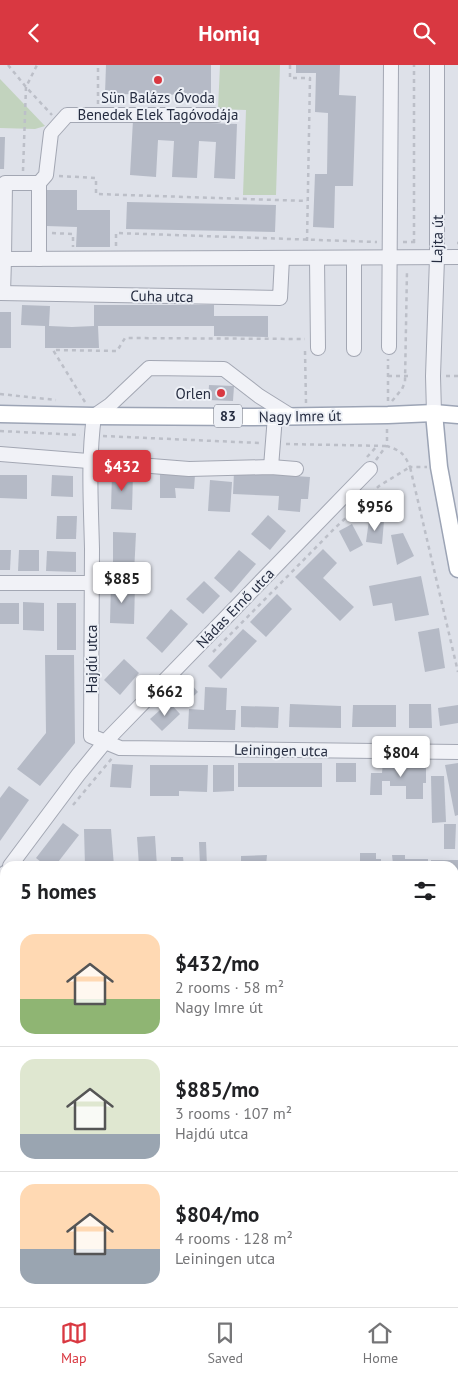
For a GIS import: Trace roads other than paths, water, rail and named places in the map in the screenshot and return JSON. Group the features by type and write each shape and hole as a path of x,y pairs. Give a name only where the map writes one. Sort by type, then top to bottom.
{"main road":[{"name":"Nagy Imre út","path":"0,409 22,414"},
{"name":"Nagy Imre út","path":"0,414 90,409 283,416 434,413 458,415"},
{"path":"434,413 439,467 458,569"}],"street":[{"path":"389,347 391,65"},
{"name":"Lajta út","path":"434,413 433,376 437,258 437,65"},
{"path":"39,259 43,179 51,133 67,115 217,115"},
{"name":"Cuha utca","path":"43,179 23,183 5,183 2,293 280,298 282,258"},
{"path":"4,259 458,257"},
{"path":"354,258 354,349"},
{"path":"312,259 313,345"},
{"path":"90,409 110,405 149,368 224,369 283,416 273,443 271,467"},
{"name":"Hajdú utca","path":"90,409 91,736 105,742"},
{"path":"0,454 189,469 271,467 296,469"},
{"name":"Nádas Ernő utca","path":"14,861 105,742 370,469"},
{"path":"0,583 92,583"},
{"name":"Leiningen utca","path":"105,742 120,748 458,752"}],"place":[{"name":"Sün Balázs Óvoda Benedek Elek Tagóvodája","path":"158,80"},
{"name":"Orlen","path":"221,393"}]}
